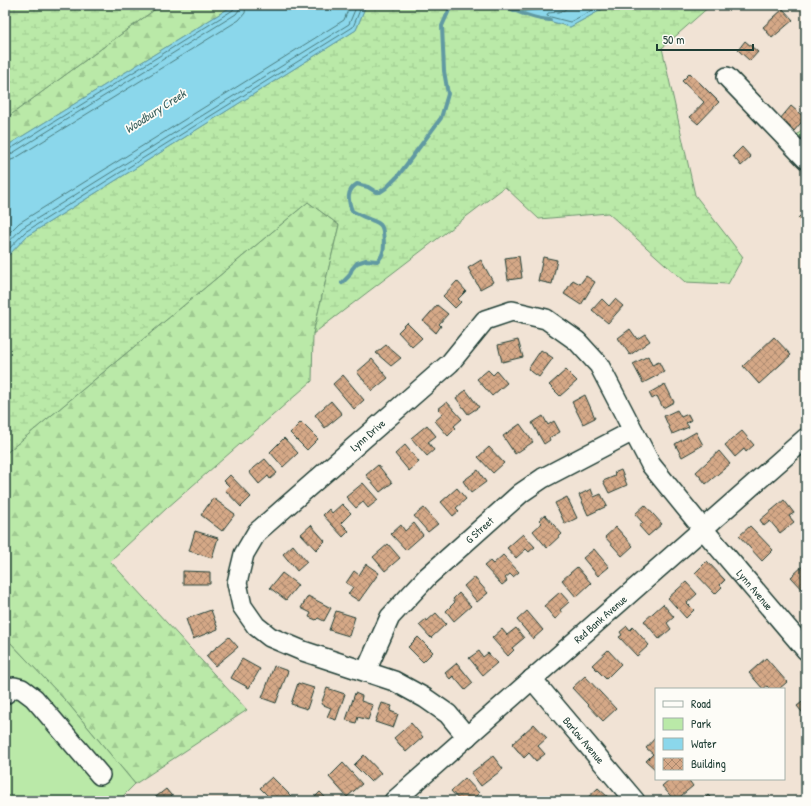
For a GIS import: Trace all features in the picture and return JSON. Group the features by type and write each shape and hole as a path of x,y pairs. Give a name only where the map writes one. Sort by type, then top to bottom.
{"street":[{"path":"727,77 806,159"},
{"name":"Lynn Drive","path":"467,737 448,714 425,698 394,681 304,651 270,637 256,626 242,606 237,583 244,554 257,532 450,363 485,320 512,311 546,319 577,341 599,366 651,464 703,529"},
{"name":"G Street","path":"366,671 390,617 428,576 521,493 565,465 633,431"},
{"name":"Red Bank Avenue","path":"394,801 806,438"},
{"name":"Lynn Avenue","path":"703,529 806,650"},
{"name":"Barlow Avenue","path":"532,679 635,801"},
{"path":"5,694 14,687 22,689 34,698 100,775"}],"green space":[{"path":"5,5 161,5 5,119"},
{"path":"161,5 234,5 5,147 5,119"},
{"path":"366,5 579,5 520,13 570,27 610,5 711,5 662,48 695,195 743,257 728,284 685,282 608,213 539,219 505,187 313,334 339,225 308,202 5,454 5,259 27,236 356,30"},
{"path":"806,125 806,146 797,135"},
{"path":"308,202 339,225 313,334 312,381 167,508 110,561 247,710 135,784 66,701 5,637 5,454"},
{"path":"5,637 66,701 135,784 118,801 5,801"}],"water":[{"name":"Woodbury Creek","path":"234,5 366,5 356,30 27,236 5,259 5,147"},
{"path":"579,5 610,5 570,27 518,12"}],"building":[{"path":"783,9 793,20 772,38 763,27"},
{"path":"745,41 758,52 750,61 738,50"},
{"path":"690,73 719,102 698,124 690,117 704,102 682,81"},
{"path":"791,106 805,118 794,131 780,119"},
{"path":"742,147 751,157 741,166 733,156"},
{"path":"806,210 806,226 798,218"},
{"path":"519,256 522,278 508,280 505,258"},
{"path":"543,257 557,260 552,284 538,281"},
{"path":"481,260 493,282 480,289 468,268"},
{"path":"586,276 595,282 581,305 564,294 573,280 580,284"},
{"path":"457,281 466,291 458,299 461,302 455,308 443,296"},
{"path":"602,299 609,306 615,299 623,306 608,323 592,310"},
{"path":"437,305 448,314 439,324 441,326 436,333 423,321"},
{"path":"407,323 422,338 412,347 398,332"},
{"path":"630,329 637,339 645,334 650,341 630,355 618,338"},
{"path":"774,337 791,355 759,384 743,366"},
{"path":"518,340 523,357 502,362 498,345"},
{"path":"386,345 401,358 391,366 376,353"},
{"path":"541,350 553,358 539,377 528,369"},
{"path":"648,356 652,365 659,362 664,372 643,383 633,364"},
{"path":"372,359 388,378 372,391 357,372"},
{"path":"488,370 493,375 497,371 507,383 492,396 477,379"},
{"path":"566,370 577,381 560,396 549,385"},
{"path":"343,375 364,400 354,409 333,384"},
{"path":"665,384 674,402 663,408 657,396 652,399 649,393"},
{"path":"466,390 479,407 468,414 456,398"},
{"path":"585,395 595,418 583,424 572,402"},
{"path":"331,401 342,414 325,428 315,415"},
{"path":"447,402 462,419 454,426 456,428 448,436 435,421 443,414 438,409"},
{"path":"677,410 681,417 688,414 691,420 686,423 689,427 672,434 664,416"},
{"path":"543,416 548,425 554,421 560,432 549,438 550,440 544,444 532,423"},
{"path":"301,422 318,439 307,450 290,433"},
{"path":"520,424 533,442 515,454 503,436"},
{"path":"427,425 436,436 428,442 434,450 427,456 411,438"},
{"path":"742,431 754,445 746,452 744,449 735,457 725,445"},
{"path":"696,432 703,445 682,457 675,444"},
{"path":"284,438 298,453 283,467 270,452"},
{"path":"405,445 419,462 409,471 395,454"},
{"path":"489,447 504,463 493,473 478,457"},
{"path":"719,451 730,464 706,484 696,472"},
{"path":"265,459 277,473 270,479 268,476 259,484 249,472"},
{"path":"378,465 392,483 380,492 366,475"},
{"path":"478,470 486,482 471,493 463,481"},
{"path":"621,470 627,485 609,493 603,481 615,476 614,473"},
{"path":"230,475 251,497 241,507 225,490 229,486 224,481"},
{"path":"363,483 378,500 368,508 363,502 356,508 346,497"},
{"path":"457,488 466,499 456,508 459,511 453,516 441,502"},
{"path":"591,489 594,497 601,494 607,506 588,515 579,495"},
{"path":"567,497 577,518 565,524 555,503"},
{"path":"213,498 235,514 222,531 201,515"},
{"path":"784,500 794,513 789,516 794,522 780,533 770,521 764,526 760,520"},
{"path":"342,504 351,513 341,523 349,531 343,537 323,515 329,509 332,513"},
{"path":"645,505 662,524 648,536 639,526 643,523 635,514"},
{"path":"424,508 438,524 428,532 414,516"},
{"path":"545,515 562,534 547,548 533,531 542,523 539,520"},
{"path":"414,523 423,535 406,550 391,534 401,525 405,531"},
{"path":"311,525 325,541 316,550 301,534"},
{"path":"750,526 773,550 762,561 739,536"},
{"path":"616,527 633,546 622,556 605,537"},
{"path":"195,531 218,538 212,558 189,551"},
{"path":"523,534 535,547 529,552 526,549 516,558 507,548"},
{"path":"388,544 400,558 385,571 373,557"},
{"path":"293,545 307,562 297,571 283,554"},
{"path":"594,549 609,567 598,576 583,558"},
{"path":"503,555 519,572 513,577 510,574 505,578 507,581 502,585 484,566 490,561 493,564"},
{"path":"707,561 725,580 720,585 722,587 715,594 695,573"},
{"path":"806,563 806,593 791,577"},
{"path":"366,564 379,573 359,601 348,594 353,587 346,583 354,571 359,575"},
{"path":"577,567 591,583 576,597 562,580"},
{"path":"183,571 210,572 210,584 183,584"},
{"path":"282,573 298,585 286,600 270,588"},
{"path":"474,577 488,593 477,602 464,586"},
{"path":"686,582 697,594 687,603 694,610 686,618 668,598"},
{"path":"560,592 569,602 560,610 562,613 555,619 544,606"},
{"path":"459,593 471,606 454,621 446,611 455,602 453,599"},
{"path":"308,596 331,608 324,621 318,618 316,620 309,617 311,613 301,608"},
{"path":"663,604 674,617 667,623 671,629 659,639 644,621"},
{"path":"211,610 218,629 193,639 186,619"},
{"path":"336,611 355,617 349,636 329,630"},
{"path":"527,611 543,630 533,639 517,620"},
{"path":"436,613 446,624 431,638 419,625 426,619 427,621"},
{"path":"627,626 630,630 633,627 649,645 637,656 619,637 622,635 620,632"},
{"path":"516,628 524,638 512,648 514,650 508,656 492,638 502,629 507,635"},
{"path":"229,637 238,647 215,666 206,656"},
{"path":"418,637 433,652 423,662 408,647"},
{"path":"608,650 621,664 606,679 592,665"},
{"path":"479,651 483,657 488,653 497,663 483,675 469,658"},
{"path":"766,658 787,682 780,688 769,688 767,686 762,688 749,673"},
{"path":"242,659 260,669 249,688 231,678"},
{"path":"457,663 473,683 465,690 453,676 450,679 445,673"},
{"path":"274,666 288,671 276,703 262,698"},
{"path":"585,676 616,709 603,721 572,688"},
{"path":"298,683 314,688 307,709 291,704"},
{"path":"327,688 345,694 336,720 327,717 331,708 321,704"},
{"path":"355,693 362,696 361,701 373,705 368,720 358,717 356,723 346,720"},
{"path":"806,699 806,717 797,706"},
{"path":"382,703 392,706 390,711 398,714 393,728 375,722"},
{"path":"806,718 806,730 800,723"},
{"path":"411,723 423,737 406,752 394,738"},
{"path":"534,724 547,738 538,746 545,754 536,761 529,753 524,758 512,744"},
{"path":"655,738 655,769 646,761 653,754 646,748"},
{"path":"364,755 381,773 371,782 354,765"},
{"path":"493,756 503,769 481,786 471,773"},
{"path":"343,763 362,784 347,797 329,777"},
{"path":"272,777 296,801 273,801 260,788"},
{"path":"465,778 479,793 471,801 460,801 451,791"},
{"path":"669,780 689,780 693,786 675,801 662,786"},
{"path":"598,788 608,797 604,801 584,801"},
{"path":"166,789 176,801 152,800"},
{"path":"320,792 329,801 311,801"},
{"path":"708,795 714,801 702,801"}],"waterway":[{"path":"342,283 349,276 357,263 366,260 377,261 382,256 384,249 381,225 352,211 349,199 351,190 357,184 368,187 376,192 380,192 386,188 398,176 441,118 448,94 444,71 442,26 452,5"},
{"path":"503,5 531,17 550,20"}]}
